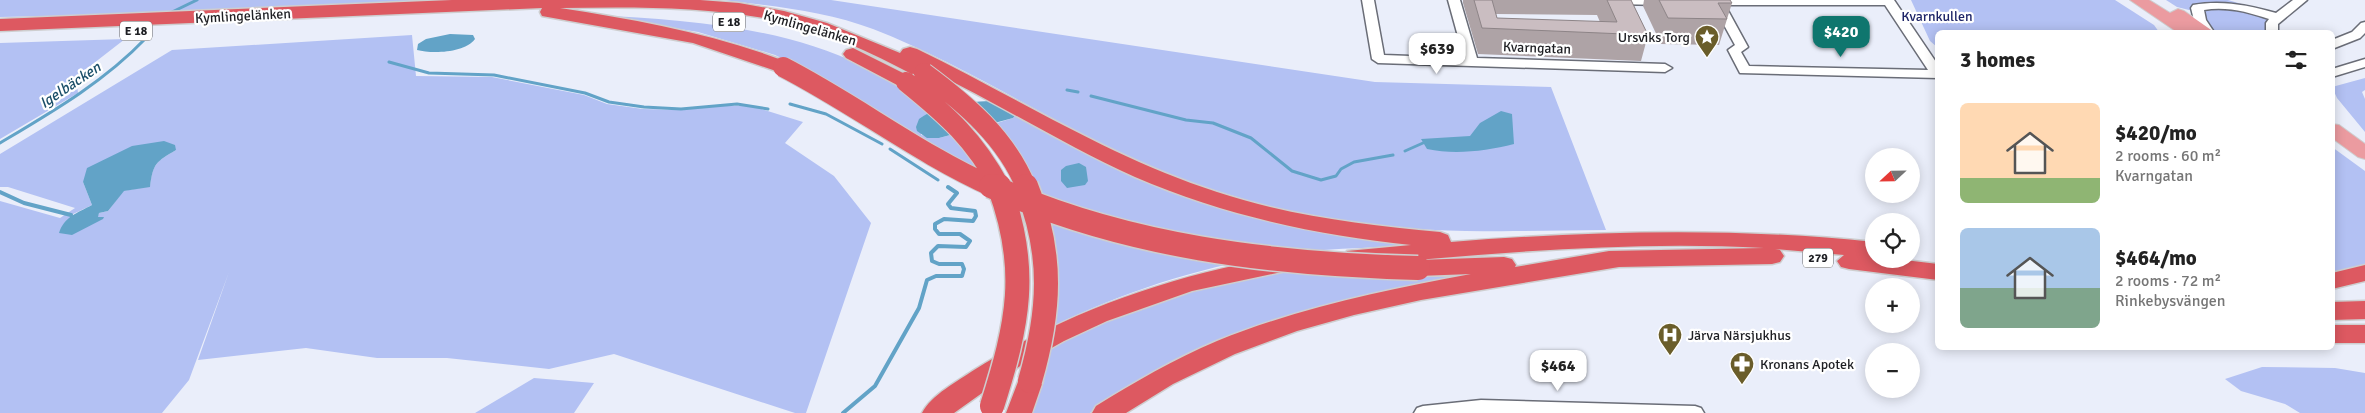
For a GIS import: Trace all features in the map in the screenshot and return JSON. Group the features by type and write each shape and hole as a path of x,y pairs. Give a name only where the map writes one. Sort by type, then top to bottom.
{"highway":[{"name":"Kymlingelänken","path":"266,20 491,3 593,1 690,5 784,17 866,44 895,57 922,73"},
{"name":"Kymlingelänken","path":"8,28 540,11 675,16 756,26 798,36 855,55 922,73"},
{"name":"279","path":"540,11 675,32 721,44 783,66 826,89 960,172 1009,195 1076,220 1164,243 1242,257 1344,267 1418,268 1624,258 1779,256 1835,259 1935,272"},
{"path":"922,73 1148,174 1243,208 1315,225 1382,235 1510,246"},
{"name":"E 18","path":"922,73 960,99 992,130 1008,150 1032,195 1043,238 1046,292 1043,326 1030,381 1018,413"},
{"name":"E 18","path":"922,73 940,107 970,138 985,158 996,178 1012,219 1019,267 1016,319 1010,351 990,409"},
{"name":"279","path":"1510,246 1692,239 1771,241 1865,249"},
{"path":"935,413 959,393 1060,330 1122,304 1198,280 1243,270 1303,261 1510,246"},
{"path":"1920,256 1935,259"},
{"path":"1105,413 1179,368 1255,335 1314,316 1418,292 1624,258"},
{"path":"2335,280 2365,273"},
{"path":"2335,299 2365,297"},
{"path":"2335,312 2365,310"},
{"path":"2335,334 2365,334"}],"main road":[{"path":"2138,0 2185,30"},
{"path":"2157,0 2204,30"},
{"path":"2335,130 2365,153"},
{"path":"2335,144 2365,164"}],"street":[{"name":"Kvarngatan","path":"1368,0 1378,59 1665,68"},
{"path":"1454,0 1472,62"},
{"path":"1604,0 1679,2"},
{"path":"1698,2 1888,0 1935,71"},
{"path":"2272,30 2272,23 2301,0"},
{"path":"1717,1 1742,47 1734,50 1745,70 1935,74"},
{"path":"2206,30 2200,20 2197,8 2207,3 2240,6 2278,18"},
{"path":"2335,43 2360,31"},
{"path":"2335,71 2365,63"},
{"path":"1423,413 1490,407 1695,413"}],"green space":[{"path":"0,0 426,0 154,14 0,17"},
{"path":"723,0 831,0 1375,82 1551,87 1606,230 1482,231 1390,227 1336,221 1268,206 1201,186 1139,162 1101,144 950,64 873,29 818,13"},
{"name":"Kvarnkullen","path":"1911,0 2115,0 2154,25 2158,30 1935,30 1935,45 1930,41"},
{"path":"2166,0 2228,0 2255,8 2216,3 2194,6 2193,11 2177,7"},
{"path":"2216,4 2267,17 2265,26 2267,30 2214,30 2208,25 2202,10"},
{"path":"595,15 664,19 732,27 799,42 863,66 908,94 933,113 922,117 921,135 939,138 954,134 981,173 809,72 775,55 698,32"},
{"path":"412,35 416,76 492,77 584,95 607,104 643,109 681,110 720,106 752,106 803,122 785,143 834,176 871,223 806,413 795,413 614,354 549,369 447,358 377,358 306,348 198,360 229,272 189,380 162,413 0,413 0,201 60,218 75,208 8,187 0,187 0,154 172,50","holes":["176,150 160,161 154,168 150,186 123,191 108,211 99,213 97,218 71,215 92,205 83,182"]},
{"path":"125,39 76,77 78,93 0,139 0,43"},
{"path":"2365,78 2365,90 2362,92 2365,99 2365,132 2337,98 2335,86"},
{"path":"1017,113 1259,218 1306,229 1438,244 1305,252 1226,265 1196,272 1137,291 1053,326 1037,184 1012,141 997,123 1013,118"},
{"path":"2335,149 2365,171 2365,265 2335,273"},
{"path":"1286,269 1498,271 1268,323 1201,348 1141,379 1090,413 1031,413 1052,346 1113,317 1167,296"},
{"path":"2262,367 2335,368 2365,373 2365,413 2300,413 2285,404 2241,391 2225,379"},
{"path":"534,378 594,383 574,413 475,413"}],"shaded area":[{"path":"450,34 473,35 475,39 470,44 456,50 431,52 417,50 418,44 426,39"},
{"path":"1000,100 1017,113 1013,118 939,138 927,138 917,131 916,127 919,119 947,106"},
{"path":"1501,111 1512,114 1514,144 1493,149 1448,152 1427,149 1421,139 1470,136 1480,123"},
{"path":"164,141 175,145 176,150 164,157 154,168 150,187 124,191 108,211 99,213 98,217 104,217 103,219 72,235 59,233 68,219 92,205 83,182 87,168 132,146"},
{"path":"1079,163 1086,167 1088,181 1085,185 1067,188 1061,181 1061,170 1066,166"}],"building":[{"path":"1474,0 1492,0 1497,18 1617,22 1607,0 1631,0 1648,35 1482,28"},
{"path":"1659,0 1730,0 1732,3 1718,3 1727,19 1668,18"}],"waterway":[{"name":"Igelbäcken","path":"170,13 197,0"},
{"name":"Igelbäcken","path":"0,143 77,95 113,69 146,38"},
{"path":"389,62 429,73 494,75 585,93 609,102 644,107 681,109 737,104 768,109"},
{"path":"1067,90 1078,92"},
{"path":"1091,96 1186,120 1213,123 1251,138 1292,171 1321,180 1336,176 1341,169 1354,162 1393,155"},
{"path":"790,104 826,114 882,144"},
{"path":"1405,151 1423,143"},
{"path":"890,149 938,180"},
{"path":"843,413 875,386 919,308 927,280 936,276 962,276 964,269 962,264 939,264 932,261 931,253 938,246 966,247 970,241 960,234 939,234 935,229 935,224 944,219 973,221 976,216 975,211 951,208 948,204 957,193 948,187"},
{"path":"0,192 24,203 71,215"}],"place":[{"name":"Ursviks Torg","path":"1707,58"},
{"name":"Järva Närsjukhus","path":"1670,356"},
{"name":"Kronans Apotek","path":"1742,385"}]}
